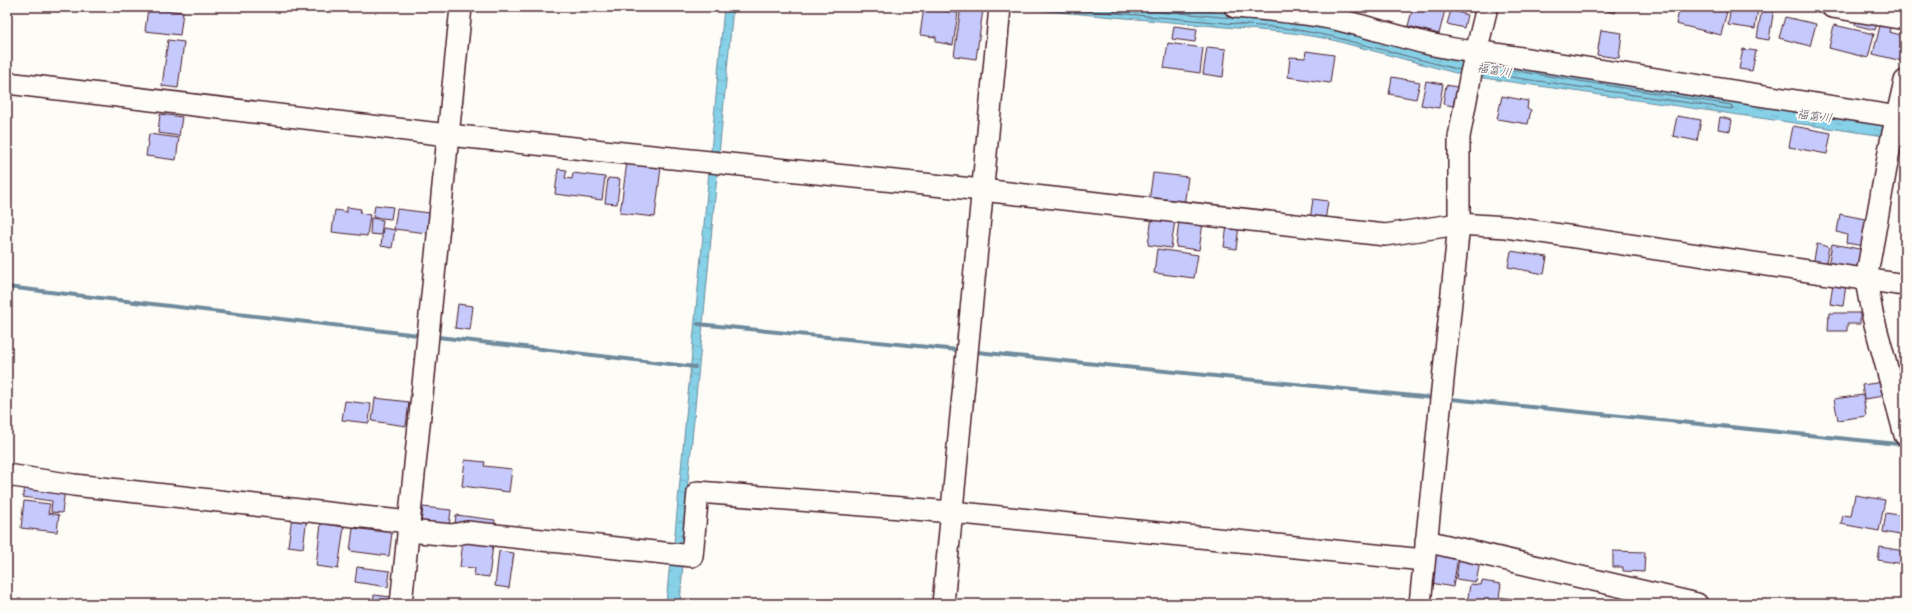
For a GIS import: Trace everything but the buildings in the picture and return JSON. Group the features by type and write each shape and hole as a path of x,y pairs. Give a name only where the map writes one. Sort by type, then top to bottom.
{"street":[{"path":"401,604 461,7"},
{"path":"943,604 1000,7"},
{"path":"1235,7 1309,14 1414,40 1474,62 1490,54 1899,119"},
{"path":"1420,604 1459,224 1459,137 1487,7"},
{"path":"1832,7 1905,19"},
{"path":"1905,81 1899,119 1890,146 1866,280 1872,313 1905,435"},
{"path":"7,82 448,135 982,190 1385,235 1459,224 1506,227 1905,285"},
{"path":"7,475 408,526 452,535 467,532 692,556 698,492 1425,551 1697,604"}],"water":[{"path":"724,7 733,7 682,545 683,563 680,604 666,604 670,561 674,544 709,171 714,152 711,151"},
{"name":"福富川","path":"1003,7 1163,7 1308,21 1480,61 1905,128 1905,139 1463,75 1329,39 1292,33"}],"waterway":[{"path":"7,287 418,335"},
{"path":"698,324 958,350"},
{"path":"438,337 695,367"},
{"path":"977,352 1433,398"},
{"path":"1451,399 1898,444"}]}
